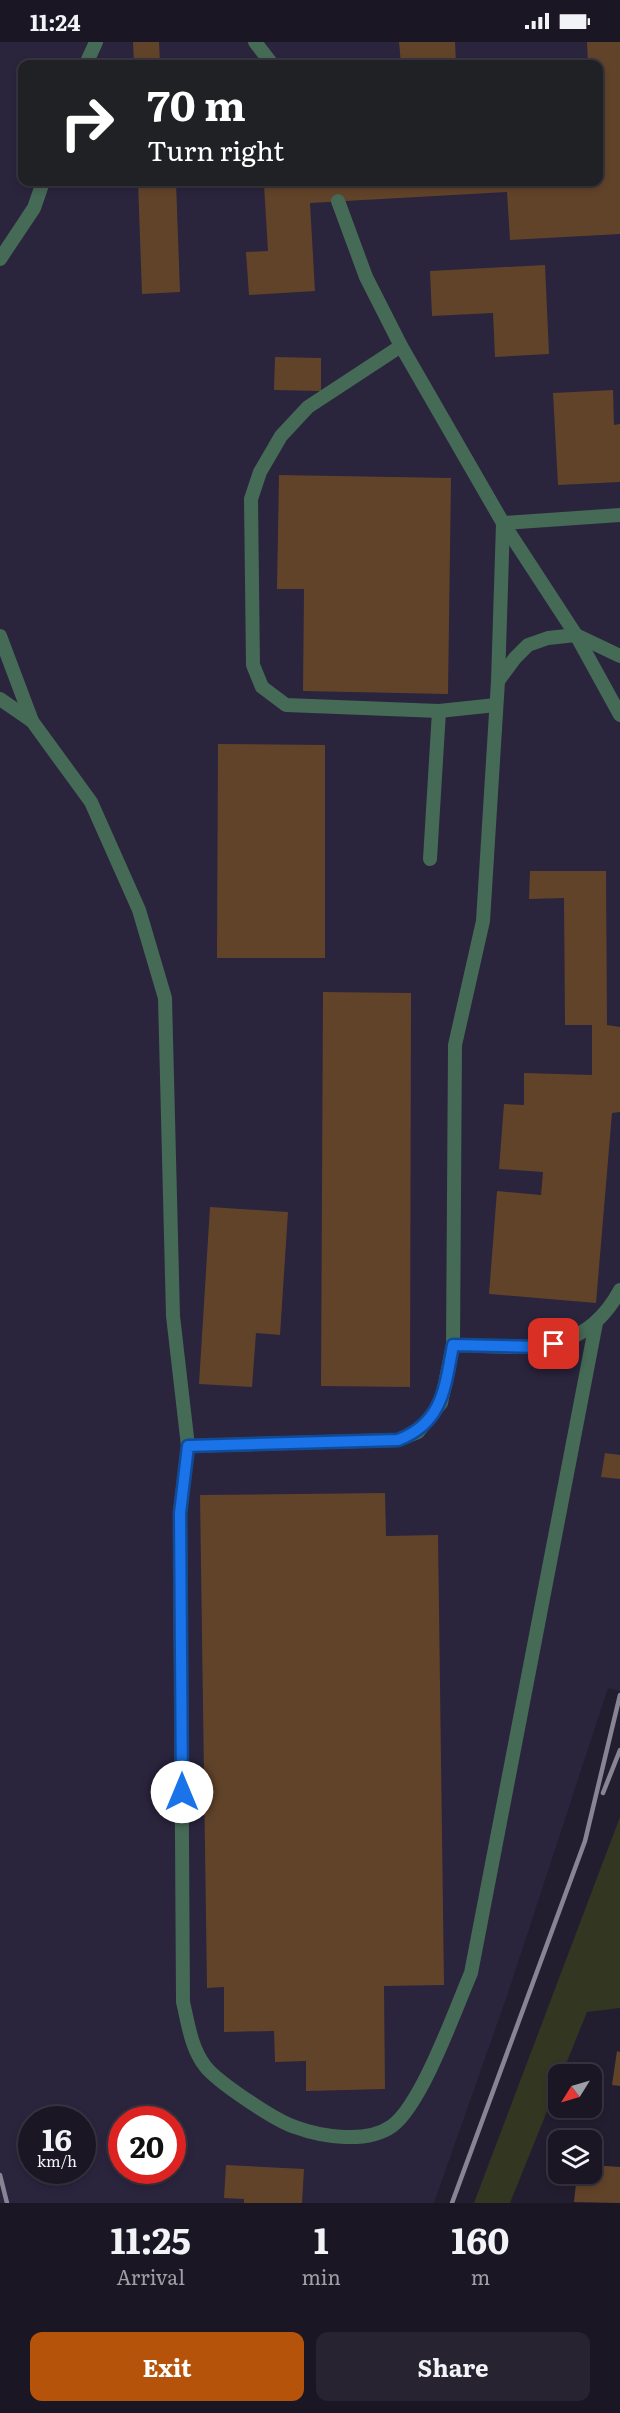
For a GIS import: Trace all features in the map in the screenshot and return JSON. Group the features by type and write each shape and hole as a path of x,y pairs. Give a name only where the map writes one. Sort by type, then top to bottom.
{"lane":[{"path":"88,60 96,42"},
{"path":"255,42 269,60"},
{"path":"0,259 34,208 42,186"},
{"path":"338,201 366,277 401,346 503,523 576,635 620,715"},
{"path":"401,346 308,407 281,436 260,472 251,499 253,665 262,687 286,705 439,711 496,705"},
{"path":"503,523 620,515"},
{"path":"188,1446 398,1440 418,1432 441,1403 453,1345 455,1045 483,921 498,681 503,523"},
{"path":"498,681 528,645 548,638 576,635 620,656"},
{"path":"0,636 32,721 91,802 139,910 165,998 173,1316 188,1446 180,1513 183,2002 194,2046 203,2065 218,2081 294,2127 354,2138 374,2137 393,2126 409,2107 438,2053 471,1973 596,1323"},
{"path":"0,699 32,721"},
{"path":"430,859 439,711"},
{"path":"453,1345 541,1347 567,1342 596,1323 620,1290"}],"shaded area":[{"path":"0,42 620,42 620,1691 608,1688 507,1996 434,2203 0,2203"}],"green space":[{"path":"620,1817 620,2008 587,2012 566,2064 548,2064 548,2109 510,2203 474,2203"}],"building":[{"path":"133,42 159,42 160,60 134,60"},
{"path":"399,42 455,42 456,60 401,60"},
{"path":"587,42 620,42 620,234 510,240 507,192 310,203 315,291 249,295 246,252 268,251 264,186 603,186 603,60 588,60"},
{"path":"138,186 176,186 180,292 142,294"},
{"path":"545,265 549,354 495,357 493,313 432,316 430,271"},
{"path":"275,357 321,358 321,391 274,390"},
{"path":"613,390 614,425 620,424 620,482 558,485 553,393"},
{"path":"279,475 451,478 448,694 303,691 304,589 277,589"},
{"path":"218,744 325,745 325,958 217,958"},
{"path":"530,871 606,871 607,1025 620,1027 620,1112 612,1113 596,1303 489,1294 497,1191 541,1195 543,1172 499,1169 504,1104 524,1105 524,1073 592,1075 592,1025 565,1025 564,898 529,899"},
{"path":"323,992 411,993 410,1387 321,1386"},
{"path":"210,1207 288,1212 280,1335 256,1333 252,1387 199,1384"},
{"path":"605,1453 620,1455 620,1479 601,1477"},
{"path":"385,1493 386,1536 438,1535 444,1985 384,1986 385,2089 306,2091 306,2061 275,2062 274,2031 224,2032 224,1987 207,1988 200,1495"},
{"path":"617,2051 620,2052 620,2086 612,2085"},
{"path":"226,2165 304,2169 302,2203 244,2203 244,2199 224,2198"},
{"path":"602,2166 620,2167 620,2203 574,2202 576,2184 602,2184"}],"railway":[{"path":"452,2203 585,1841 620,1695"},
{"path":"603,1793 620,1750"},
{"path":"0,2175 7,2203"}],"route":[{"path":"182,1792 180,1513 188,1446 398,1440 418,1432 441,1403 453,1345 541,1347 554,1344"}]}
